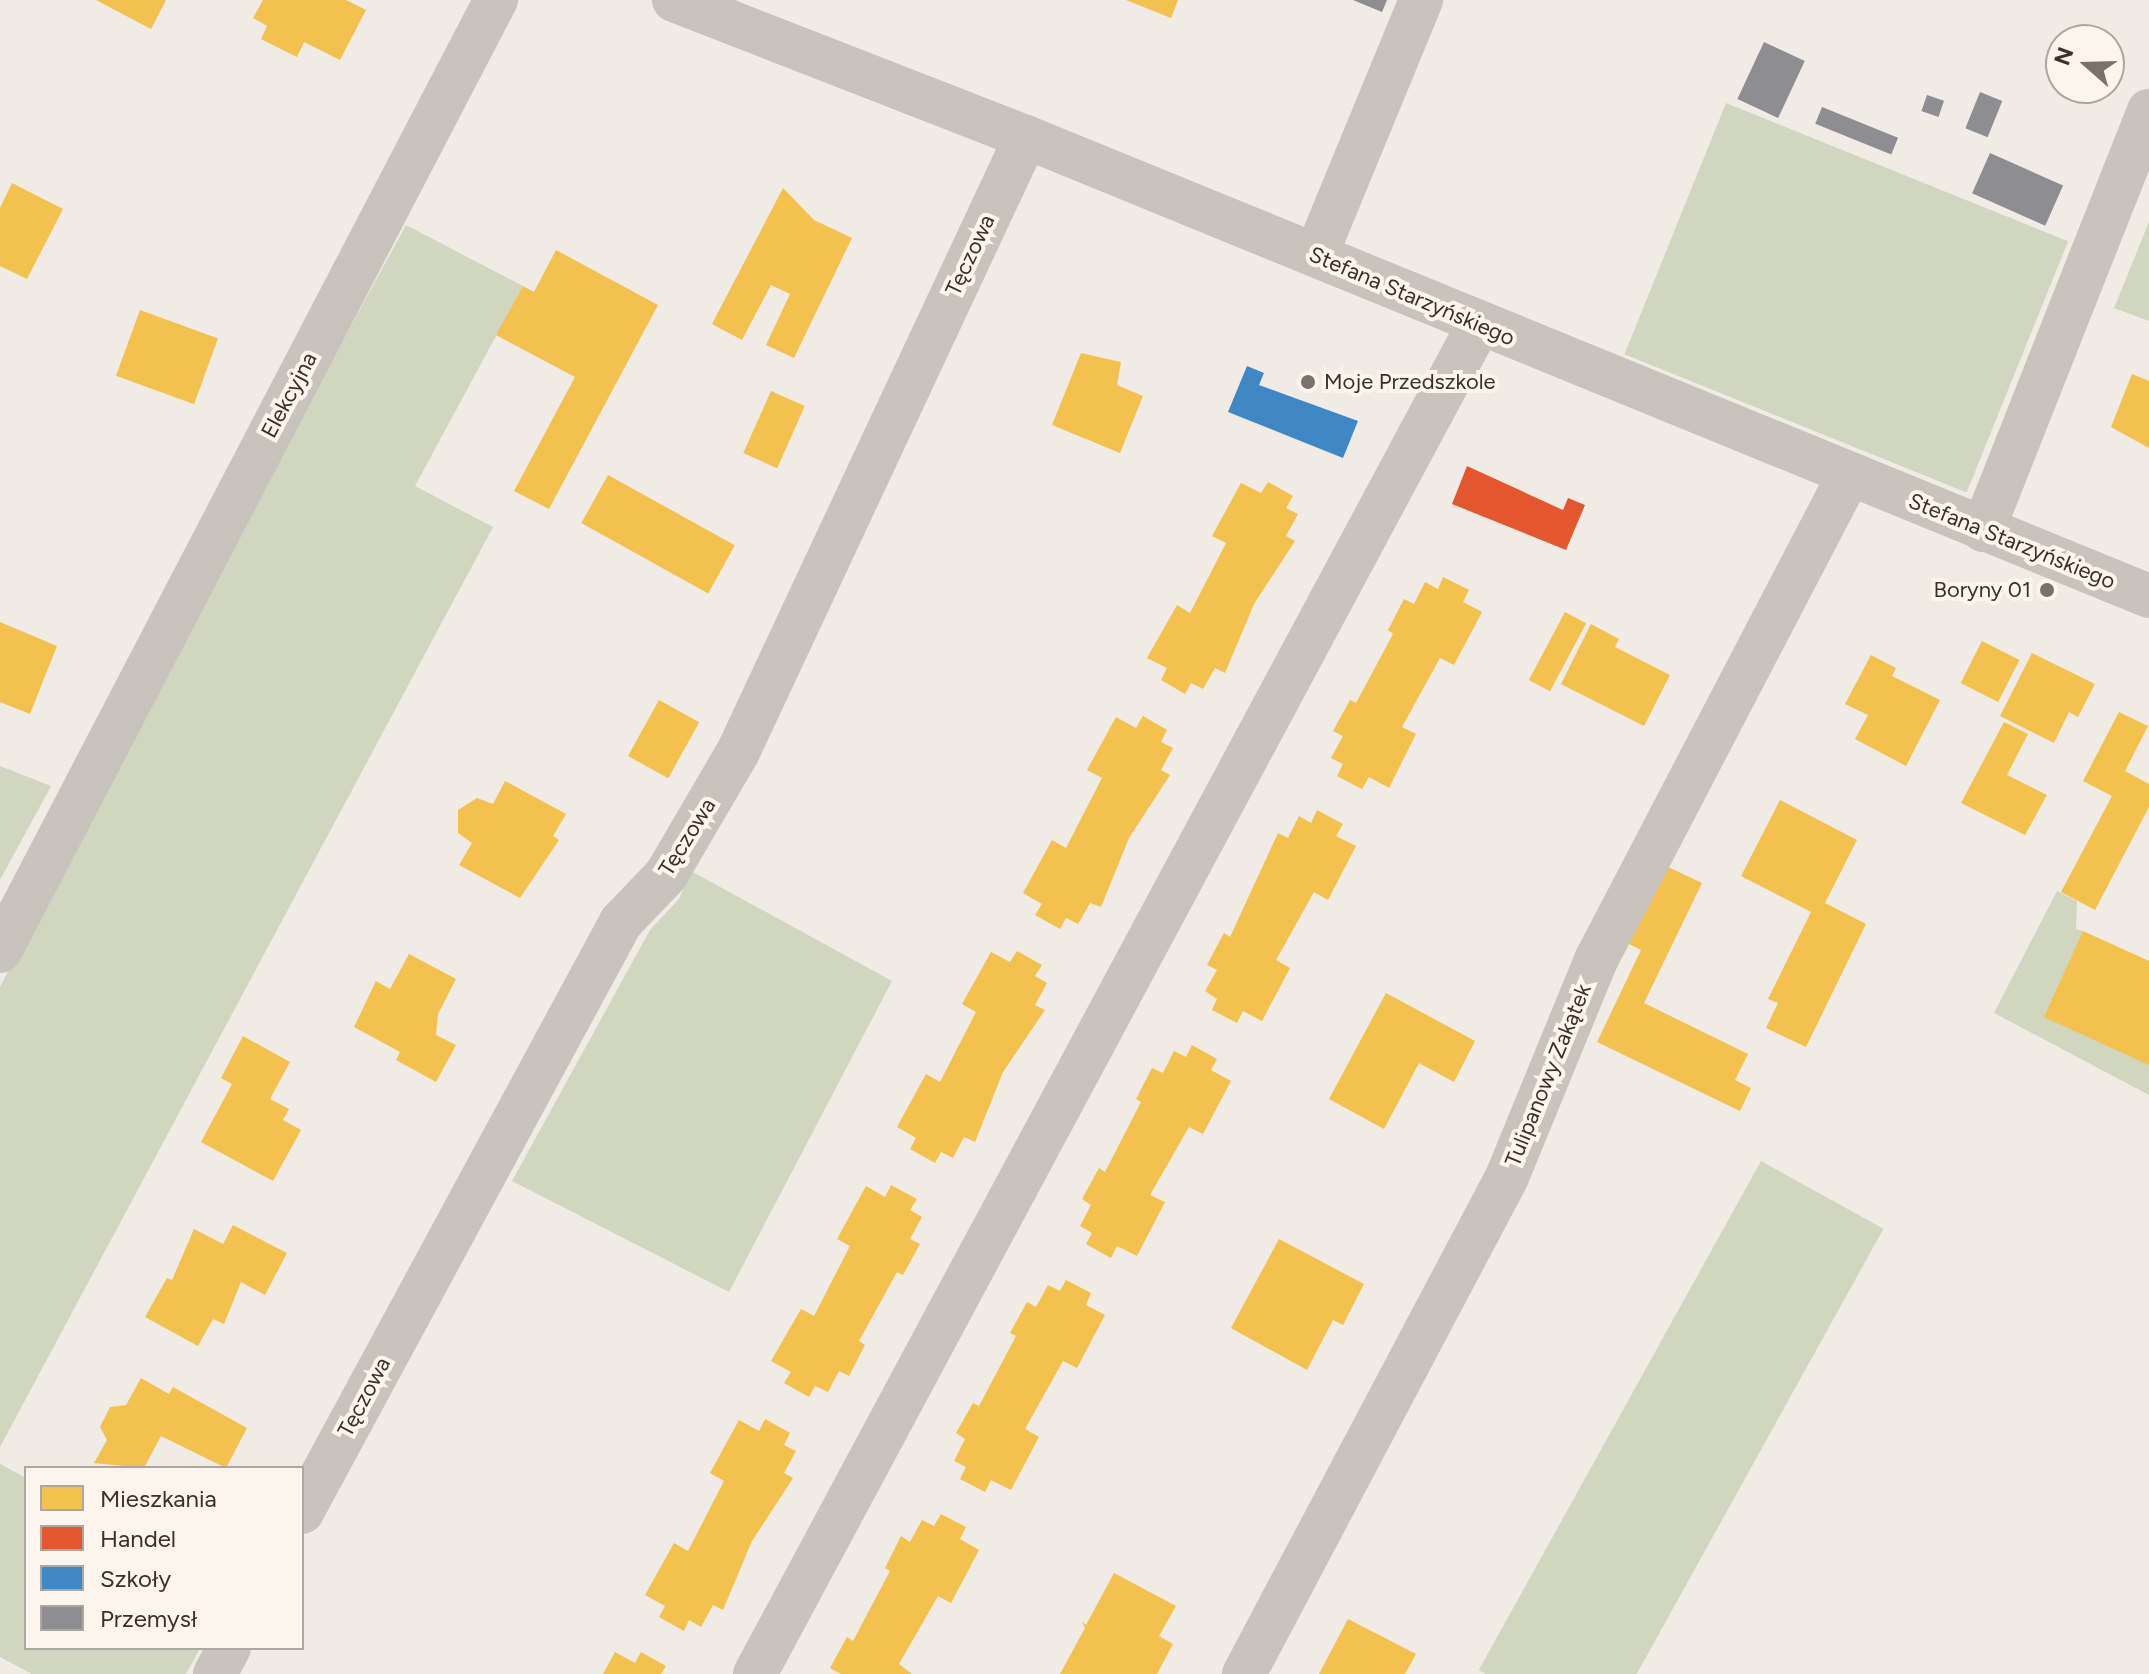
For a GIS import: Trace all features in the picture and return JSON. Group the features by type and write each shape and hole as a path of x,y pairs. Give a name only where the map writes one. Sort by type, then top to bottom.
{"street":[{"name":"Elekcyjna","path":"0,951 86,792 496,0"},
{"name":"Stefana Starzyńskiego","path":"674,0 1026,137 1316,255 1478,326 2149,596"},
{"path":"1316,255 1421,0"},
{"path":"1983,530 2149,111"},
{"name":"Tęczowa","path":"304,1508 621,922 666,875 738,752 1026,137"},
{"path":"755,1674 1478,326"},
{"name":"Tulipanowy Zakątek","path":"1244,1674 1507,1177 1596,960 1849,475"},
{"path":"215,1674 228,1650"}],"green space":[{"path":"1726,103 2068,241 1967,492 1624,354"},
{"path":"2149,222 2149,321 2114,308"},
{"path":"406,225 523,286 415,486 493,527 0,1447 0,987 191,619"},
{"path":"0,766 51,786 0,880"},
{"path":"691,871 892,981 729,1292 512,1181 650,930 679,899"},
{"path":"2057,891 2077,901 2076,929 2083,931 2149,1065 2149,1095 1994,1013"},
{"path":"1761,1161 1883,1229 1637,1674 1486,1674 1479,1670"},
{"path":"0,1464 24,1477 24,1650 199,1650 186,1674 32,1674 0,1657"}],"building: Mieszkania":[{"path":"96,0 166,0 151,29"},
{"path":"263,0 346,0 366,10 340,60 304,42 297,57 261,39 267,26 253,18"},
{"path":"1126,0 1178,0 1171,18"},
{"path":"12,183 63,209 27,279 0,266 0,208"},
{"path":"783,188 814,220 852,238 794,358 766,345 790,294 771,285 742,340 712,324"},
{"path":"556,250 658,305 549,509 514,491 575,377 496,335 523,286 534,292"},
{"path":"140,310 218,338 194,404 116,376"},
{"path":"1081,353 1121,362 1117,385 1143,396 1120,453 1052,425"},
{"path":"2132,374 2149,381 2149,448 2111,427"},
{"path":"771,391 805,406 777,468 743,453"},
{"path":"608,475 735,545 708,593 581,523"},
{"path":"1268,482 1293,496 1286,508 1298,514 1286,536 1295,541 1254,604 1225,673 1215,668 1203,689 1191,683 1185,694 1161,680 1167,668 1147,658 1177,605 1190,613 1226,543 1212,536 1241,483 1261,493"},
{"path":"1443,577 1469,590 1463,602 1482,612 1454,665 1440,658 1402,727 1416,734 1389,788 1369,777 1362,789 1337,776 1343,764 1331,758 1343,736 1333,731 1350,700 1356,703 1393,634 1388,630 1404,599 1414,604 1425,582 1438,589"},
{"path":"1565,612 1586,623 1550,691 1529,680"},
{"path":"0,622 57,646 30,714 0,702"},
{"path":"1591,624 1619,639 1615,647 1670,675 1644,726 1561,684"},
{"path":"1982,641 2019,660 1998,702 1961,683"},
{"path":"2032,653 2095,684 2078,717 2069,712 2054,743 2000,716"},
{"path":"1871,655 1896,668 1892,676 1940,700 1906,766 1855,739 1868,715 1845,704"},
{"path":"659,700 699,722 668,778 628,756"},
{"path":"2119,712 2148,726 2125,771 2149,784 2149,807 2095,910 2061,892 2112,796 2083,781"},
{"path":"1143,716 1167,730 1161,742 1173,748 1161,770 1170,775 1129,838 1101,907 1090,903 1078,924 1066,918 1060,929 1035,915 1042,904 1023,893 1052,840 1066,848 1102,778 1087,770 1116,717 1136,728"},
{"path":"2004,722 2028,734 2007,775 2047,795 2025,835 1961,803"},
{"path":"505,781 566,814 553,836 559,840 520,898 459,865 472,843 458,833 458,810 477,798 493,804"},
{"path":"1780,800 1857,840 1825,903 1866,924 1806,1047 1766,1028 1778,1003 1768,999 1811,912 1741,876"},
{"path":"1317,810 1343,824 1336,836 1356,846 1328,900 1314,892 1276,960 1290,968 1262,1021 1243,1011 1237,1023 1212,1010 1217,999 1205,991 1217,970 1207,965 1224,933 1230,937 1278,833 1288,838 1299,816 1311,823"},
{"path":"1666,866 1702,883 1644,1003 1748,1054 1735,1080 1751,1088 1740,1111 1597,1042 1641,950 1629,944"},
{"path":"2083,931 2149,961 2149,1065 2044,1017"},
{"path":"1017,951 1042,965 1035,976 1047,983 1035,1005 1045,1010 1003,1072 975,1142 964,1137 953,1158 941,1152 935,1163 910,1149 916,1138 897,1127 926,1074 940,1082 976,1012 962,1004 991,952 1010,962"},
{"path":"409,954 456,979 438,1014 436,1035 456,1045 436,1082 396,1060 400,1052 354,1027 376,981 390,989"},
{"path":"1386,993 1475,1041 1454,1082 1419,1063 1384,1129 1329,1099"},
{"path":"243,1036 290,1062 270,1099 289,1109 283,1120 301,1130 273,1181 201,1142 232,1084 221,1078"},
{"path":"1192,1045 1217,1059 1211,1070 1231,1081 1203,1134 1189,1127 1150,1195 1165,1202 1137,1256 1117,1246 1111,1258 1086,1244 1092,1233 1080,1226 1091,1205 1082,1199 1099,1168 1105,1172 1141,1102 1136,1099 1152,1068 1163,1073 1174,1051 1186,1057"},
{"path":"891,1185 917,1199 910,1210 922,1217 910,1239 920,1244 903,1275 897,1272 859,1341 865,1345 849,1376 839,1371 828,1392 815,1386 809,1397 784,1383 791,1372 771,1361 801,1309 814,1316 850,1246 837,1239 866,1186 885,1197"},
{"path":"233,1225 287,1253 265,1295 241,1282 224,1324 213,1319 198,1346 145,1317 167,1278 172,1280 194,1229 223,1244"},
{"path":"1279,1239 1364,1284 1343,1325 1333,1320 1307,1370 1231,1328"},
{"path":"1066,1280 1091,1293 1086,1305 1105,1315 1077,1368 1063,1361 1025,1429 1039,1437 1011,1490 991,1480 985,1492 960,1479 966,1467 954,1461 965,1439 956,1433 973,1403 979,1406 1016,1336 1010,1333 1027,1302 1036,1307 1048,1285 1060,1291"},
{"path":"141,1378 169,1394 173,1387 247,1428 227,1466 161,1436 145,1466 94,1463 107,1440 100,1427 110,1407 126,1405"},
{"path":"765,1419 790,1433 784,1445 796,1451 784,1473 793,1478 752,1541 723,1610 713,1605 701,1627 689,1620 684,1631 659,1617 665,1606 645,1595 674,1543 688,1551 724,1481 710,1473 739,1420 759,1431"},
{"path":"941,1514 966,1527 960,1539 979,1550 951,1603 938,1596 899,1664 912,1674 841,1674 830,1668 847,1637 853,1641 890,1571 885,1568 901,1536 910,1542 922,1520 934,1526"},
{"path":"1114,1573 1176,1606 1159,1636 1173,1644 1157,1674 1060,1674 1085,1628 1082,1622 1086,1625"},
{"path":"1348,1619 1416,1654 1405,1674 1319,1674"},
{"path":"615,1652 635,1663 641,1652 666,1666 661,1674 603,1674"}],"building: Handel":[{"path":"1467,466 1563,510 1568,498 1585,505 1566,550 1452,504"}],"building: Szkoły":[{"path":"1247,366 1264,373 1259,385 1358,421 1343,458 1228,412"}],"building: Przemysł":[{"path":"1353,0 1387,0 1382,12"},
{"path":"1764,42 1805,61 1778,118 1737,99"},
{"path":"1980,92 2002,101 1988,137 1965,128"},
{"path":"1927,95 1944,101 1938,117 1921,111"},
{"path":"1822,107 1898,138 1891,154 1815,124"},
{"path":"1990,153 2063,186 2045,226 1972,193"}],"place":[{"name":"Moje Przedszkole","path":"1308,382"},
{"name":"Boryny 01","path":"2047,590"}]}
